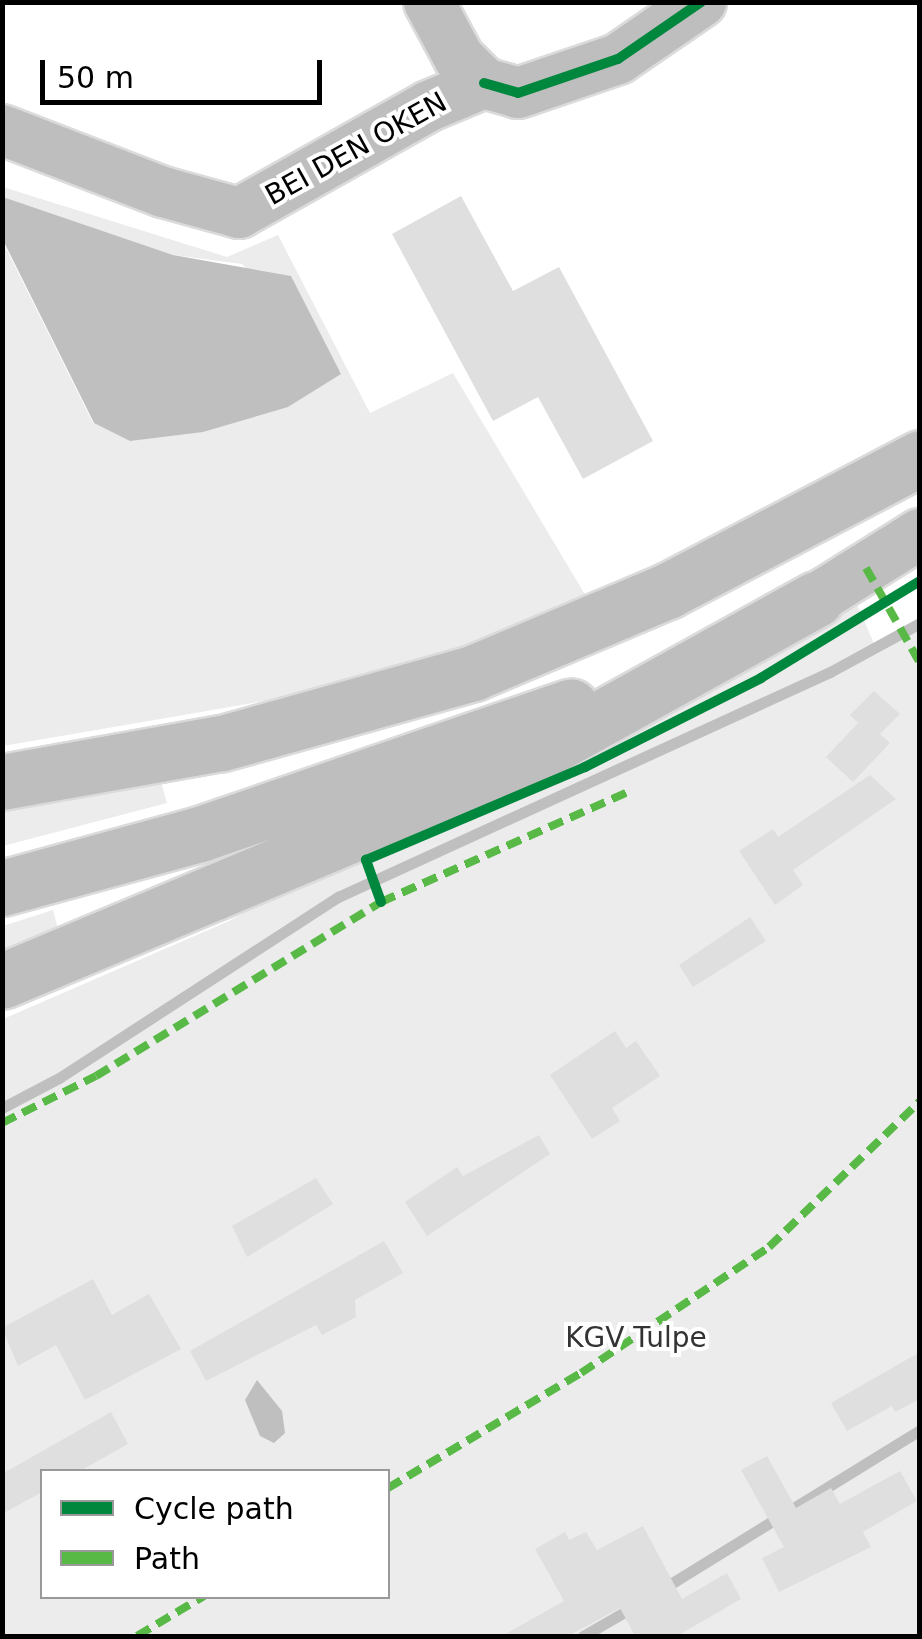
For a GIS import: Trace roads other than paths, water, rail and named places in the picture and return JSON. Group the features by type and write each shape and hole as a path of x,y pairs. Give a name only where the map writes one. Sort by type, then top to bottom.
{"highway":[{"path":"2,782 222,742 473,673 667,591 920,458"},
{"path":"412,758 788,558 920,466"},
{"path":"2,888 200,834 412,758 564,710 816,599"},
{"path":"2,981 514,766 816,599"}],"street":[{"name":"BEI DEN OKEN","path":"2,130 163,192 239,213 428,106 484,82 458,58 429,2"},
{"path":"484,82 518,93 618,59 701,2"},
{"path":"816,599 920,534"}],"waterway":[{"path":"2,1108 59,1078 338,897 830,672 920,623"},
{"path":"664,1588 920,1430"},
{"path":"583,1636 635,1606"}],"park label":[{"name":"KGV Tulpe","path":"636,1338"}]}
